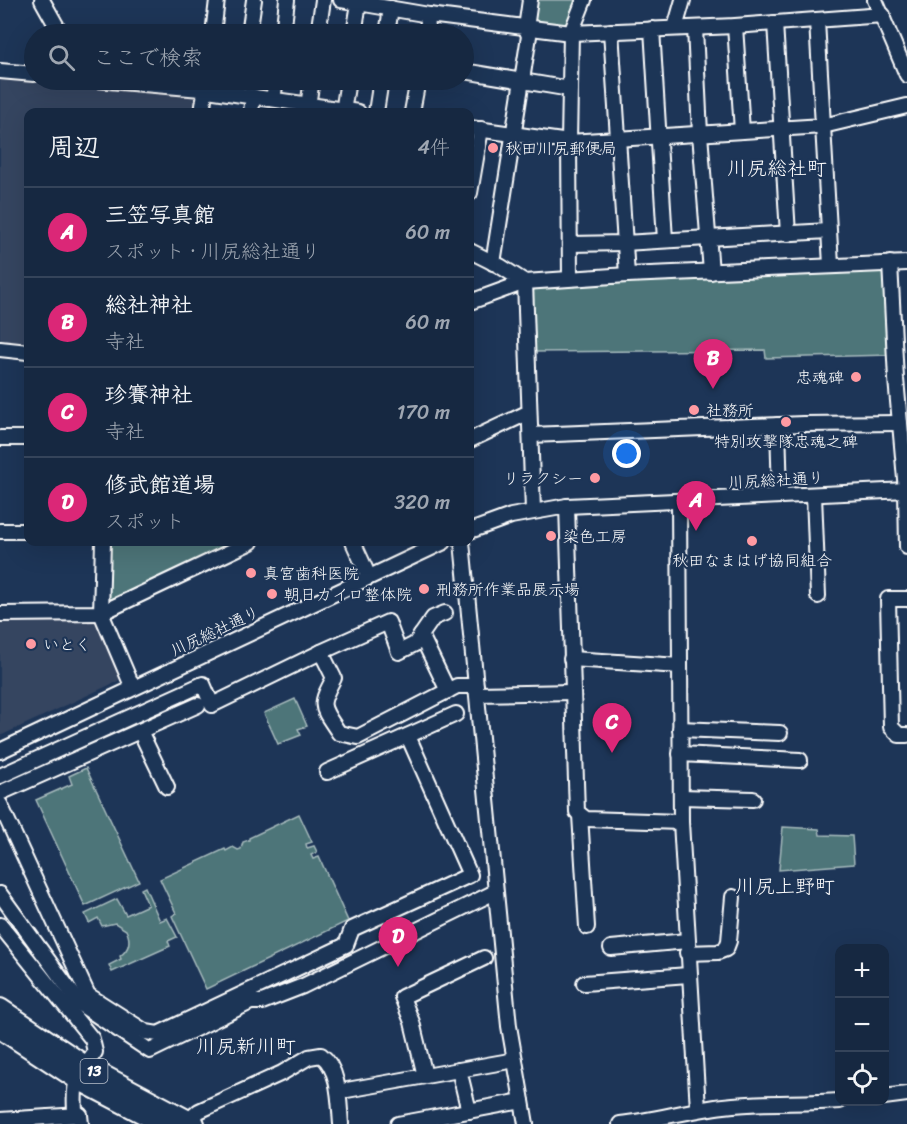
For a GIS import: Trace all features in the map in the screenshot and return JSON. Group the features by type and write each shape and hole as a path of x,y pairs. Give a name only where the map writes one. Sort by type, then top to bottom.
{"highway":[{"name":"13","path":"0,1009 80,1072 191,1123"},
{"name":"13","path":"0,1028 80,1072 164,1124"}],"street":[{"path":"42,0 55,24"},
{"path":"214,24 217,0"},
{"path":"250,24 254,0"},
{"path":"284,24 287,0"},
{"path":"319,24 323,0"},
{"path":"340,0 429,15 571,33 735,26 883,15"},
{"path":"493,263 529,36 526,28 530,0"},
{"path":"570,278 571,33 584,0"},
{"path":"675,28 683,0"},
{"path":"875,0 907,75"},
{"path":"356,24 359,3"},
{"path":"389,24 391,8"},
{"path":"428,24 429,15"},
{"path":"817,21 831,265"},
{"path":"775,23 788,234"},
{"path":"735,26 742,131"},
{"path":"695,28 700,134 711,272"},
{"path":"652,29 665,240"},
{"path":"611,31 627,275"},
{"path":"0,71 24,73"},
{"path":"474,73 570,89"},
{"path":"203,108 205,90"},
{"path":"226,90 308,108 311,90"},
{"path":"244,90 249,108"},
{"path":"273,99 274,90"},
{"path":"343,108 346,90"},
{"path":"377,108 379,90"},
{"path":"413,108 416,90"},
{"path":"475,129 569,142 823,126 907,106"},
{"path":"570,244 828,231"},
{"path":"474,253 525,282"},
{"path":"890,263 903,403 900,423 906,490 907,547"},
{"path":"474,301 525,282 570,278 907,263"},
{"path":"525,282 533,511"},
{"path":"0,350 24,352"},
{"path":"474,438 529,414"},
{"path":"531,435 778,425 900,423"},
{"path":"778,425 780,496"},
{"path":"0,438 24,438"},
{"name":"川尻総社通り","path":"474,530 533,511 567,506 906,490"},
{"path":"814,495 818,597"},
{"path":"679,501 681,822 688,975 698,1109"},
{"path":"567,506 577,812 586,819 681,822"},
{"path":"0,531 24,531"},
{"path":"103,546 101,613 133,688"},
{"path":"0,614 101,613 243,546"},
{"path":"355,546 369,577"},
{"name":"川尻総社通り","path":"0,751 435,546"},
{"path":"462,546 509,1026 526,1124"},
{"path":"907,598 888,599 891,726 899,735 907,735"},
{"path":"0,776 202,684 212,705 388,622 399,652 415,644 433,618 445,613"},
{"path":"421,635 448,691"},
{"path":"321,652 334,678 323,698 323,709 339,733 358,737 457,686 476,690 572,692"},
{"path":"571,659 680,666"},
{"path":"0,793 198,705"},
{"path":"327,772 456,714"},
{"path":"680,729 780,733"},
{"path":"140,731 167,787"},
{"path":"0,804 88,994 146,1032 158,1034 345,945 352,929 470,875 408,736"},
{"path":"681,754 800,760"},
{"path":"681,797 753,799"},
{"path":"580,814 587,927"},
{"path":"0,894 80,1004 150,1051 251,1002 262,1002 303,986 495,892"},
{"path":"611,948 687,947 718,952 726,949 729,941 733,897"},
{"path":"0,925 92,1039 95,1052 80,1072 74,1088 75,1111 81,1120"},
{"path":"424,1076 412,1022 402,997 484,958"},
{"path":"584,983 688,975"},
{"path":"191,1123 199,1111 316,1055 321,1055 333,1072 341,1124"},
{"path":"347,1090 515,1060"},
{"path":"459,1070 469,1111"},
{"path":"889,1097 907,1095"},
{"path":"398,1124 522,1101"},
{"path":"620,1124 728,1105 835,1101"},
{"path":"0,1120 81,1120"}],"shaded area":[{"path":"0,71 24,77 24,90 201,90 199,108 24,108 24,352 0,349"},
{"path":"0,617 95,620 121,674 118,681 0,736"}],"green space":[{"path":"530,0 584,0 571,33 526,28"},
{"path":"886,269 891,355 766,358 765,350 532,352 529,291 533,286"},
{"path":"110,546 234,546 108,602"},
{"path":"295,699 307,726 298,729 301,735 278,744 264,713"},
{"path":"86,768 139,881 85,906 36,800 72,784 69,776"},
{"path":"299,814 312,842 306,844 307,848 314,846 317,852 311,855 313,859 319,857 348,921 206,989 172,916 176,913 160,879 225,849 226,851 233,847 241,849 243,842 249,838"},
{"path":"783,827 819,829 820,835 852,836 854,864 779,870"},
{"path":"145,887 160,921 167,918 177,937 168,941 170,946 112,972 109,965 121,959 120,956 128,947 129,937 126,930 115,923 102,926 98,918 89,923 85,914 117,899 126,915 148,905 141,889"}],"place":[{"name":"秋田川尻郵便局","path":"493,148"},
{"name":"忠魂碑","path":"856,377"},
{"name":"総社神社","path":"713,389"},
{"name":"社務所","path":"694,410"},
{"name":"特別攻撃隊忠魂之碑","path":"786,422"},
{"name":"リラクシー","path":"595,478"},
{"name":"三笠写真館","path":"696,531"},
{"name":"染色工房","path":"551,536"},
{"name":"秋田なまはげ協同組合","path":"752,541"},
{"name":"真宮歯科医院","path":"251,573"},
{"name":"刑務所作業品展示場","path":"424,589"},
{"name":"朝日カイロ整体院","path":"272,594"},
{"name":"いとく","path":"31,644"},
{"name":"珍賽神社","path":"612,753"},
{"name":"修武館道場","path":"398,967"}],"district":[{"name":"川尻総社町","path":"777,168"},
{"name":"川尻上野町","path":"785,886"},
{"name":"川尻新川町","path":"246,1046"}]}
